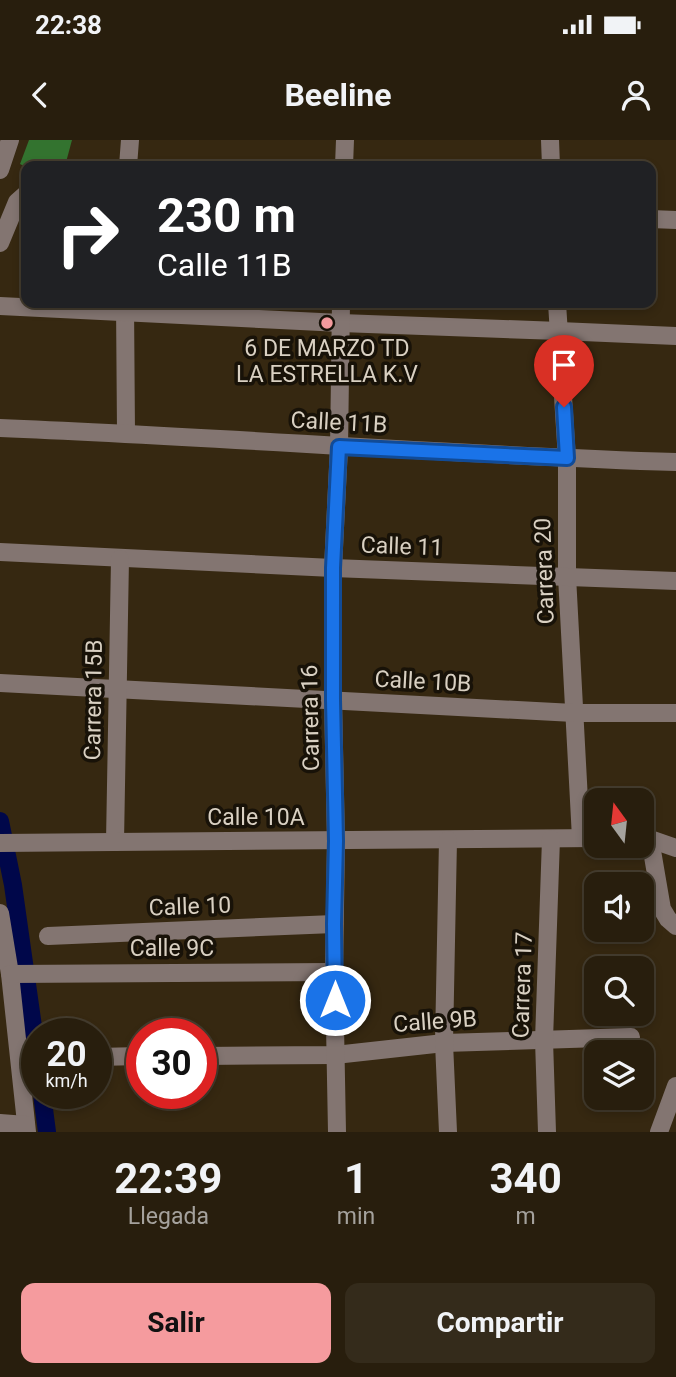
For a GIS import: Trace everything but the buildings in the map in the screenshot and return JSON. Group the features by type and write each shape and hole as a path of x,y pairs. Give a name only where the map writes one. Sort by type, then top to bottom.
{"street":[{"path":"0,170 10,140"},
{"path":"128,161 130,140"},
{"path":"344,161 345,140"},
{"path":"550,140 551,161"},
{"path":"0,243 21,198"},
{"path":"656,219 676,220"},
{"path":"0,306 21,306"},
{"path":"125,308 126,433"},
{"path":"138,308 341,323 676,337"},
{"name":"Carrera 16","path":"337,1132 333,568 339,447 341,308"},
{"name":"Carrera 20","path":"557,308 567,458 568,576 574,713 584,796"},
{"name":"Calle 11B","path":"0,428 676,462"},
{"name":"Calle 11","path":"0,552 676,581"},
{"name":"Carrera 15B","path":"115,842 120,559"},
{"name":"Calle 10B","path":"0,683 574,713 676,713"},
{"name":"Calle 10A","path":"6,843 584,838"},
{"path":"448,839 444,1043 448,1132"},
{"name":"Carrera 17","path":"547,1132 544,1040 551,839"},
{"path":"654,841 676,848"},
{"path":"651,858 662,909 676,926"},
{"path":"0,913 20,974 9,1032 21,1047"},
{"name":"Calle 10","path":"48,936 334,924"},
{"name":"Calle 9C","path":"20,974 334,972"},
{"name":"Calle 9B","path":"217,1056 335,1055 444,1043 631,1037"},
{"path":"659,1132 676,1086"},
{"path":"0,1123 27,1129 28,1109"}],"green space":[{"path":"29,140 72,140 66,161 21,161"}],"waterway":[{"path":"0,821 13,885 32,1018"},
{"path":"44,1109 47,1132"}],"place":[{"name":"6 DE MARZO TD LA ESTRELLA K.V","path":"327,323"}],"route":[{"path":"335,1000 333,568 339,447 567,458 564,407"}]}
